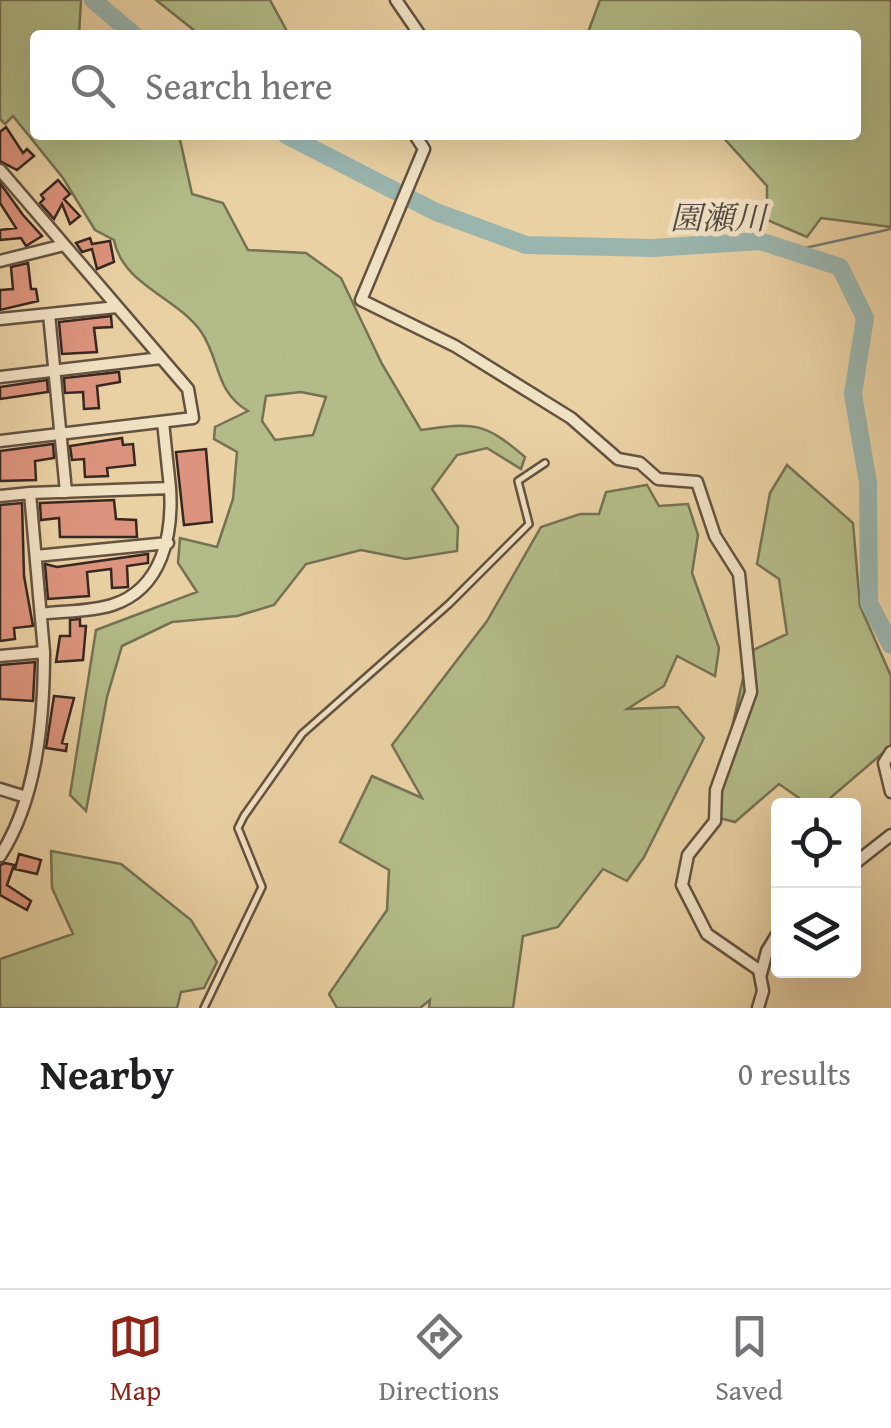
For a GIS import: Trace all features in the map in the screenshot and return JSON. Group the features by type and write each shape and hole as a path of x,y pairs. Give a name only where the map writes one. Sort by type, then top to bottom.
{"street":[{"path":"396,0 417,30"},
{"path":"419,140 424,149 361,300 455,346 571,418 618,459 640,463 658,479 696,482 716,536 738,574 751,692 716,790 714,821 688,855 682,885 707,934 761,974"},
{"path":"0,170 188,389 193,418 0,442"},
{"path":"0,261 64,245"},
{"path":"0,319 117,307"},
{"path":"49,314 66,492"},
{"path":"0,377 161,358"},
{"path":"41,614 112,605 136,592 156,571 172,523 163,422"},
{"path":"0,496 170,488"},
{"path":"0,856 26,797 44,687 30,493"},
{"path":"36,556 168,543"},
{"path":"0,656 44,652"},
{"path":"891,752 884,763 891,792"},
{"path":"0,789 26,797"},
{"path":"861,859 891,835"},
{"path":"758,1008 763,992 761,974 771,944"}],"lane":[{"path":"204,1008 262,887 238,828 244,816 302,734 449,604 529,524 518,481 545,464"}],"green space":[{"path":"0,0 81,0 79,30 30,30 30,137 13,116 5,124 0,119"},
{"path":"156,0 270,0 286,30 194,30"},
{"path":"600,0 891,0 891,227 821,218 807,237 767,220 767,186 726,140 861,140 861,30 589,30"},
{"path":"32,140 180,140 192,194 223,203 248,250 306,253 341,278 382,364 421,430 478,427 525,457 521,469 487,448 457,455 432,489 458,527 457,551 406,559 361,550 306,564 274,605 237,616 172,622 122,646 107,697 86,811 70,795 96,630 197,592 178,563 180,538 217,547 233,499 237,452 214,439 215,427 248,411 230,395 202,333 128,269 114,240 95,230 63,178","holes":["301,392 326,397 313,435 275,440 262,421 266,396"]},
{"path":"787,465 853,523 860,606 891,676 891,746 830,798 799,798 779,784 735,822 712,816 749,652 787,634 779,579 757,564 770,493"},
{"path":"647,485 659,506 688,504 698,535 692,573 719,648 715,676 677,656 664,686 627,709 678,707 704,738 644,857 627,881 603,869 558,927 523,936 513,1008 429,1008 430,1000 420,1008 337,1008 329,994 387,910 389,870 340,842 372,776 422,798 392,745 487,621 541,527 580,514 599,514 606,492"},
{"path":"51,851 121,864 191,920 217,962 204,988 181,992 177,1008 0,1008 0,959 73,934 52,888"}],"building":[{"path":"6,127 23,153 27,149 34,156 17,170 0,161 0,132"},
{"path":"58,180 70,194 64,199 80,216 70,224 62,204 54,219 40,203 44,199 41,195"},
{"path":"0,183 42,236 26,246 21,238 0,240 0,230 16,228 0,203"},
{"path":"90,238 92,244 110,241 114,262 97,269 92,249 82,252 76,243"},
{"path":"28,263 31,289 36,289 38,301 0,310 0,290 13,289 11,267"},
{"path":"111,316 112,327 94,328 97,352 62,354 59,322"},
{"path":"119,372 120,382 97,386 99,408 84,409 83,392 65,393 64,378"},
{"path":"47,380 48,392 0,399 0,387"},
{"path":"122,438 123,445 133,444 135,465 107,468 108,476 85,477 84,459 72,460 70,446"},
{"path":"53,444 54,458 35,461 36,480 0,481 0,451"},
{"path":"206,449 212,522 184,525 176,452"},
{"path":"114,500 116,519 136,520 137,537 60,537 59,518 41,520 40,503"},
{"path":"22,503 24,576 33,626 14,628 15,639 0,641 0,505"},
{"path":"148,554 148,563 127,566 128,587 112,588 111,569 87,572 89,596 48,599 45,564 57,567"},
{"path":"80,619 80,626 86,626 83,660 56,662 60,636 70,636 70,620"},
{"path":"35,662 33,701 0,699 0,665"},
{"path":"54,696 74,698 62,743 67,744 66,751 46,748"},
{"path":"19,854 41,860 37,874 15,869"},
{"path":"0,865 14,865 7,885 31,901 27,910 0,895"}],"waterway":[{"name":"園瀬川","path":"93,0 128,30"},
{"name":"園瀬川","path":"296,140 436,212 526,245 653,248 760,241 840,267 865,318 853,394 868,483 869,603 891,645"},
{"path":"791,251 891,229"}]}
